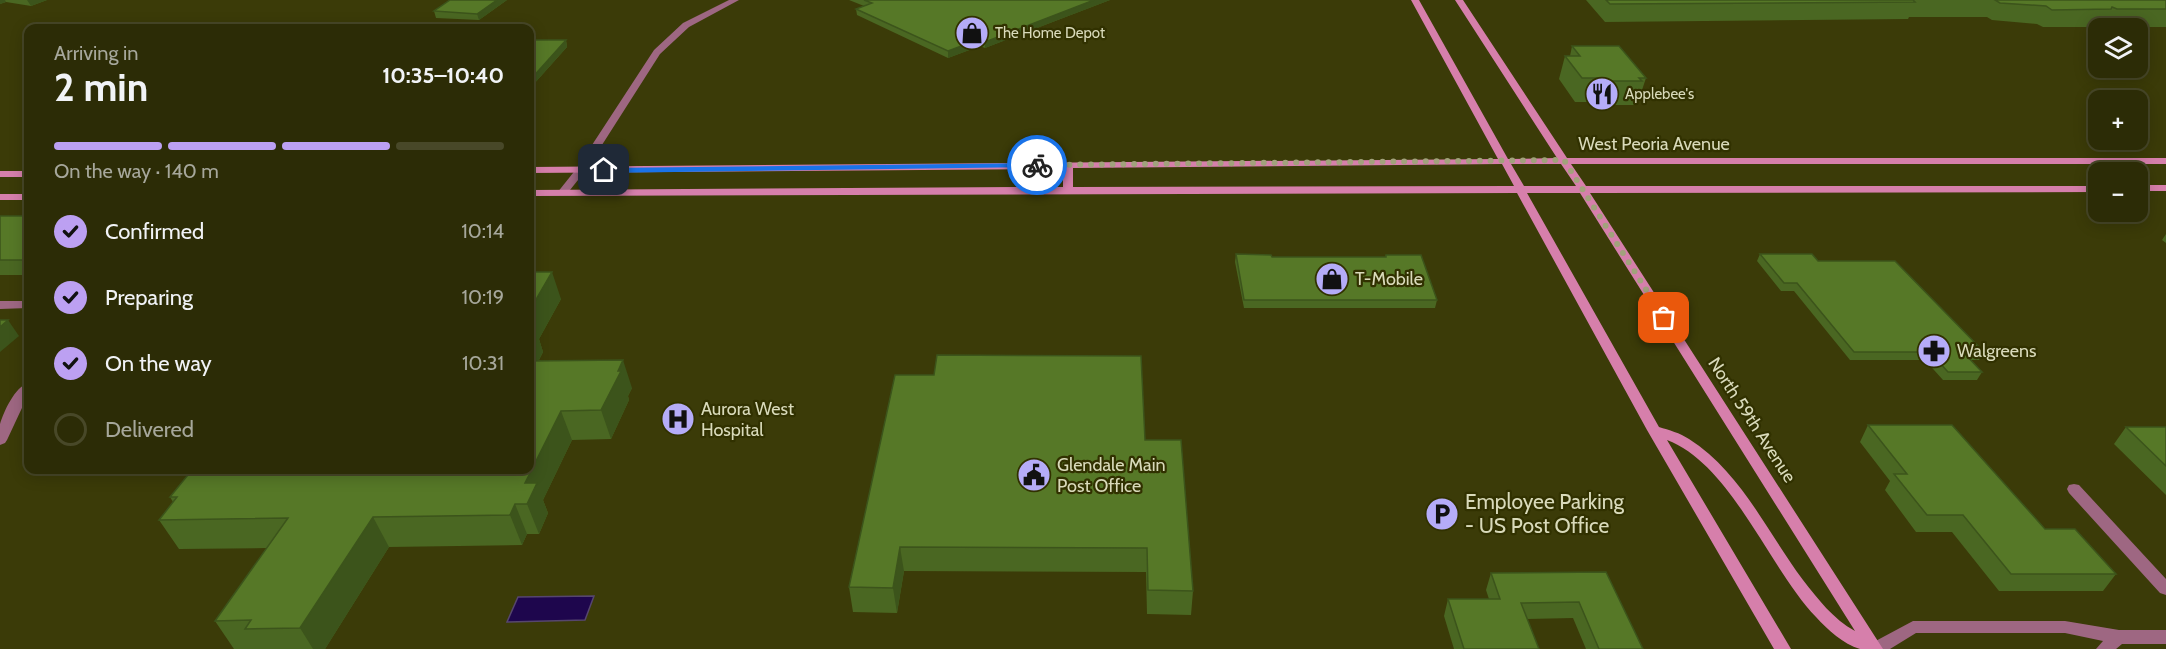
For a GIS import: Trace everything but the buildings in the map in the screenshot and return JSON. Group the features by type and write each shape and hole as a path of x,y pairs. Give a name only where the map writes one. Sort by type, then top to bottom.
{"main road":[{"path":"1415,0 1654,430 1783,649"},
{"name":"North 59th Avenue","path":"1459,0 1564,160 1876,649"},
{"name":"West Peoria Avenue","path":"534,171 1564,160 2165,162"},
{"path":"1041,165 1041,190"},
{"path":"1068,165 1068,190"},
{"path":"0,174 24,174"},
{"path":"2148,188 2166,188"},
{"path":"534,193 2088,189"},
{"path":"0,197 24,197"},
{"path":"1654,430 1678,438 1708,460 1737,494 1785,569 1807,597 1834,626 1876,649"}],"street":[{"path":"562,193 581,170 657,52 686,25 735,0"},
{"path":"0,305 24,305"},
{"path":"0,440 18,400 24,392"},
{"path":"2074,489 2166,589"},
{"path":"1876,649 1913,627 2065,627 2119,637 2166,637"},
{"path":"2104,649 2119,637"}],"shaded area":[{"path":"594,596 585,620 507,622 518,597"}],"way so far":[{"path":"1037,165 1564,160 1664,318"}],"place":[{"name":"The Home Depot","path":"972,33"},
{"name":"Applebee's","path":"1602,94"},
{"name":"T-Mobile","path":"1332,279"},
{"name":"Walgreens","path":"1934,351"},
{"name":"Aurora West Hospital","path":"678,419"},
{"name":"Glendale Main Post Office","path":"1034,475"},
{"name":"Employee Parking - US Post Office","path":"1442,514"}],"route":[{"path":"604,170 1037,165"}]}
